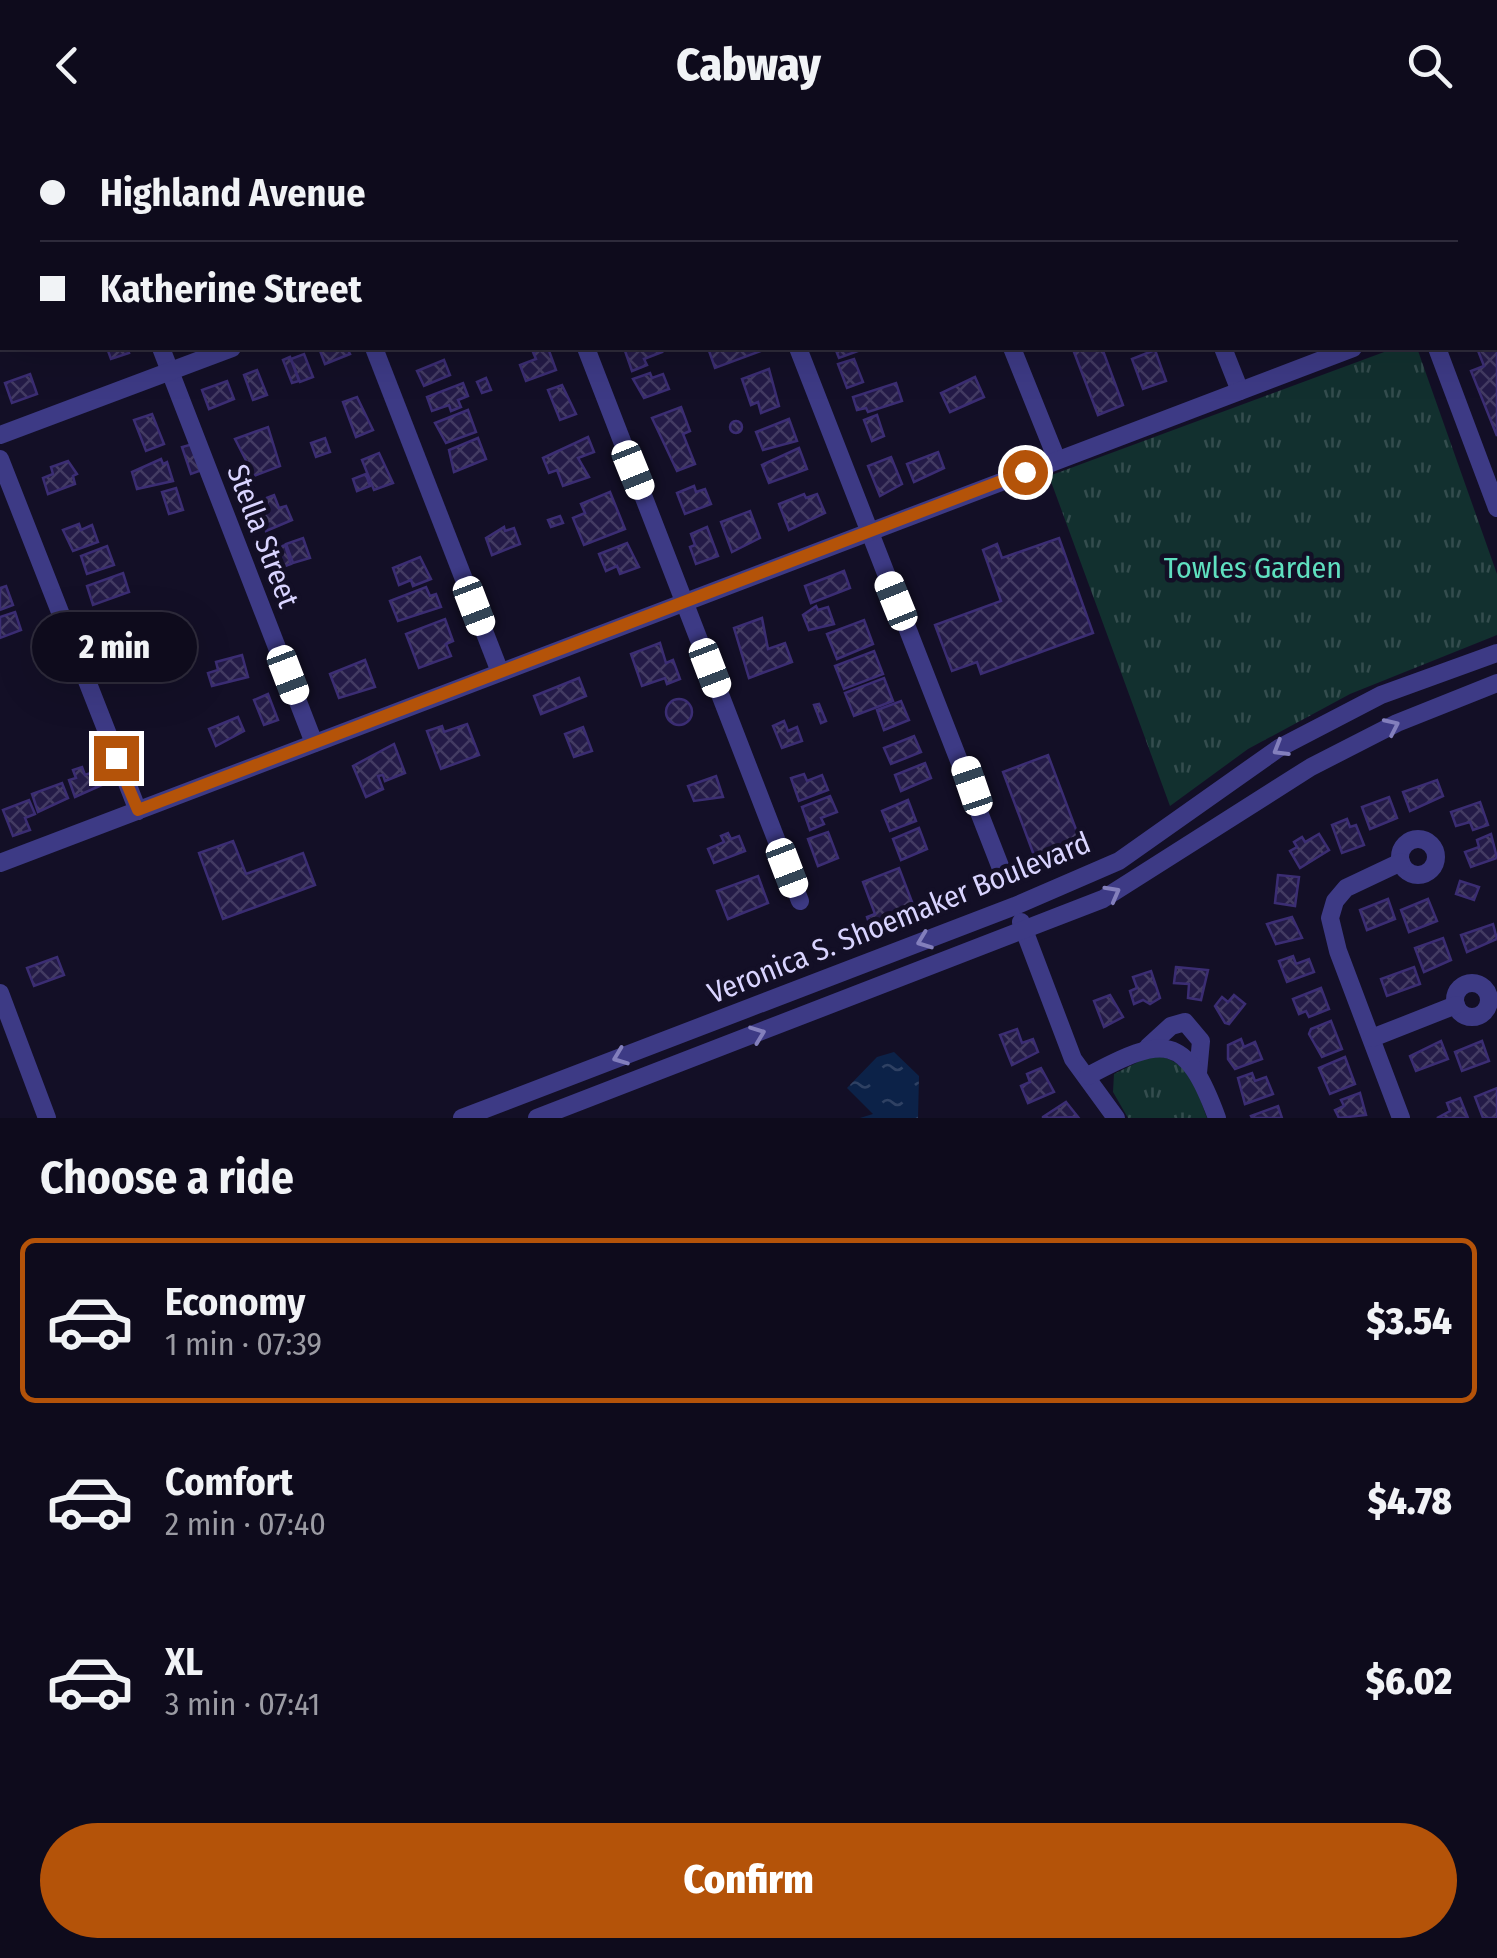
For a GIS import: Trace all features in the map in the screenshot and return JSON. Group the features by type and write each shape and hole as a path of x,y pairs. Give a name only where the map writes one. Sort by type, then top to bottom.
{"street":[{"name":"Stella Street","path":"162,350 314,744"},
{"path":"0,435 227,350"},
{"path":"375,350 500,672"},
{"path":"587,350 800,902"},
{"path":"799,350 962,758 1002,871"},
{"path":"1013,350 1057,460"},
{"path":"1224,350 1240,391"},
{"path":"0,863 1349,350"},
{"path":"1437,350 1497,508"},
{"path":"0,459 138,810"},
{"name":"Veronica S. Shoemaker Boulevard","path":"462,1118 1015,906 1119,861 1279,748 1382,695 1497,653"},
{"name":"Veronica S. Shoemaker Boulevard","path":"536,1118 1104,899 1328,758 1398,723 1497,683"},
{"path":"1401,862 1346,888 1335,901 1330,918 1332,934 1401,1118"},
{"path":"1015,906 1073,1058 1116,1118"},
{"path":"0,993 47,1118"},
{"path":"1372,1038 1456,1005"},
{"path":"1088,1076 1148,1047 1171,1026 1184,1022 1202,1041 1198,1073"},
{"path":"1148,1047 1171,1049 1188,1058 1217,1118"}],"green space":[{"name":"Towles Garden","path":"1390,350 1418,350 1497,574 1497,635 1350,694 1248,749 1170,806 1049,476"},
{"path":"1152,1055 1183,1068 1207,1118 1128,1118 1113,1092 1114,1074"}],"water":[{"path":"894,1052 919,1076 918,1118 860,1118 873,1114 847,1088 877,1057"}],"building":[{"path":"108,350 128,350 129,353 111,359"},
{"path":"320,350 348,350 350,354 325,364"},
{"path":"549,350 556,370 526,381 520,365 536,359 533,352"},
{"path":"625,350 661,350 644,359 647,365 632,371"},
{"path":"709,350 761,351 715,368"},
{"path":"836,350 861,350 839,358"},
{"path":"1103,350 1123,405 1098,415 1074,352"},
{"path":"1155,350 1166,381 1143,389 1132,359"},
{"path":"1478,350 1497,350 1497,436 1471,371 1484,366"},
{"path":"304,354 313,377 300,382 291,359"},
{"path":"290,357 299,381 292,383 283,360"},
{"path":"854,359 863,382 847,388 838,364"},
{"path":"444,360 450,375 424,386 417,371"},
{"path":"769,369 779,406 761,413 758,402 751,405 742,379"},
{"path":"257,370 267,395 253,400 244,375"},
{"path":"650,373 652,378 663,374 669,389 644,398 633,379"},
{"path":"30,374 37,394 12,403 5,383"},
{"path":"975,377 984,397 950,412 941,393"},
{"path":"486,378 491,390 482,393 477,382"},
{"path":"227,381 234,399 209,409 202,390"},
{"path":"463,383 468,396 458,400 461,407 451,411 449,405 432,411 427,397"},
{"path":"896,383 902,401 868,412 866,408 857,410 853,397"},
{"path":"562,385 576,414 560,420 548,390"},
{"path":"357,397 373,430 356,437 343,402"},
{"path":"681,407 690,431 683,434 695,464 677,471 652,418"},
{"path":"468,410 476,432 446,443 435,423"},
{"path":"152,414 164,444 146,451 134,420"},
{"path":"877,415 884,436 872,441 864,420"},
{"path":"789,419 797,441 763,450 756,432"},
{"path":"736,421 742,427 736,433 730,427"},
{"path":"268,427 280,466 254,476 235,439"},
{"path":"588,437 594,452 578,458 589,477 563,486 557,470 549,473 543,458"},
{"path":"325,438 330,452 316,457 311,443"},
{"path":"478,438 486,459 454,472 449,450"},
{"path":"193,444 202,470 191,474 182,447"},
{"path":"799,448 807,469 769,483 762,465"},
{"path":"938,452 944,468 914,482 907,464"},
{"path":"379,453 393,483 374,490 362,460"},
{"path":"891,457 902,484 880,496 868,466"},
{"path":"161,459 163,464 167,462 173,481 137,489 132,472"},
{"path":"68,461 77,474 73,476 75,484 48,494 43,478 53,474 51,467"},
{"path":"366,474 370,486 357,491 353,479"},
{"path":"694,486 696,492 705,489 711,504 685,514 677,493"},
{"path":"176,488 183,510 169,514 162,492"},
{"path":"610,492 625,529 584,545 573,518 585,513 581,504"},
{"path":"804,494 806,498 817,494 825,513 789,530 779,504"},
{"path":"274,495 279,508 286,506 292,520 266,531 256,502"},
{"path":"750,511 760,538 732,552 721,522"},
{"path":"560,516 563,523 551,527 548,520"},
{"path":"79,524 81,530 92,525 98,542 73,551 63,530"},
{"path":"504,527 505,531 514,528 520,544 492,555 486,538"},
{"path":"707,527 718,556 696,564 690,547 695,545 691,534"},
{"path":"303,538 310,558 293,563 286,544"},
{"path":"1059,538 1093,633 981,674 977,662 952,671 935,625 1001,601 983,550 997,544 1002,558"},
{"path":"627,543 639,567 620,574 617,566 606,571 599,554"},
{"path":"285,545 291,564 277,569 271,550"},
{"path":"107,546 114,565 87,574 81,556"},
{"path":"420,557 431,579 413,586 411,580 399,585 393,568"},
{"path":"844,571 850,588 811,603 805,586"},
{"path":"123,573 129,592 93,605 87,586"},
{"path":"6,586 13,605 0,610 0,588"},
{"path":"426,587 430,596 436,594 441,607 398,621 390,601"},
{"path":"816,606 818,610 828,607 834,624 809,630 803,615"},
{"path":"15,612 21,630 0,638 0,617"},
{"path":"762,618 768,649 785,643 792,662 749,678 734,628"},
{"path":"445,619 453,641 446,644 451,656 419,668 406,634"},
{"path":"864,620 873,644 837,659 827,634"},
{"path":"117,623 125,644 147,636 151,650 114,663 101,628"},
{"path":"135,627 139,638 126,642 122,631"},
{"path":"660,643 666,663 673,660 680,679 667,684 665,678 642,686 631,654"},
{"path":"874,651 883,674 844,689 835,666"},
{"path":"242,655 248,677 212,686 208,673 218,670 216,662"},
{"path":"365,660 375,687 339,698 330,674"},
{"path":"579,678 586,696 541,714 534,696"},
{"path":"884,678 893,701 854,716 845,693"},
{"path":"268,694 278,720 264,725 254,700"},
{"path":"679,699 688,703 692,712 688,721 679,725 670,721 666,712 670,703"},
{"path":"901,701 909,720 884,730 877,710"},
{"path":"819,704 826,721 821,723 814,705"},
{"path":"238,717 244,731 216,746 209,729"},
{"path":"784,721 788,731 797,727 802,741 782,748 773,726"},
{"path":"467,724 479,755 441,769 427,731 442,726 444,732"},
{"path":"583,727 592,751 574,757 565,734"},
{"path":"914,736 921,752 891,764 884,748"},
{"path":"394,744 405,773 385,781 383,775 378,776 383,789 366,797 353,766"},
{"path":"1048,755 1080,840 1035,858 1003,772"},
{"path":"925,763 931,778 901,791 895,775"},
{"path":"82,767 85,775 99,770 104,784 75,797 69,780 76,778 73,770"},
{"path":"804,774 807,781 822,775 828,790 799,801 791,778"},
{"path":"716,776 723,797 694,801 688,786"},
{"path":"1437,780 1443,796 1410,811 1403,792"},
{"path":"62,783 68,798 38,812 32,794"},
{"path":"830,796 837,812 821,818 824,824 810,830 802,807"},
{"path":"1389,797 1397,818 1370,829 1362,807"},
{"path":"29,800 35,814 25,818 30,830 13,836 3,810"},
{"path":"908,800 916,821 890,831 882,811"},
{"path":"1480,802 1488,825 1473,830 1470,822 1456,826 1451,812"},
{"path":"1347,819 1350,827 1356,825 1364,845 1342,853 1332,825"},
{"path":"919,828 927,849 901,860 893,839"},
{"path":"828,832 838,858 818,866 808,839"},
{"path":"728,833 731,839 739,836 745,851 714,863 708,849 724,842 721,836"},
{"path":"1319,834 1329,850 1300,868 1290,851 1297,847 1294,842 1302,837 1305,842"},
{"path":"1491,834 1497,858 1471,867 1465,852 1479,847 1477,840"},
{"path":"233,841 246,874 303,853 315,885 223,919 199,853"},
{"path":"899,868 917,915 872,932 867,917 875,914 863,882"},
{"path":"1278,875 1299,877 1295,906 1275,903"},
{"path":"758,876 768,903 728,919 717,891"},
{"path":"1460,881 1479,887 1474,900 1456,894"},
{"path":"1388,899 1395,919 1367,930 1360,910"},
{"path":"1428,899 1437,921 1409,932 1401,910"},
{"path":"1292,917 1302,938 1276,944 1267,924"},
{"path":"1493,924 1497,939 1467,952 1461,935"},
{"path":"1443,938 1451,960 1424,972 1415,948"},
{"path":"1293,956 1296,964 1309,959 1314,972 1287,982 1279,961"},
{"path":"57,957 64,975 34,986 27,968"},
{"path":"1176,967 1208,970 1201,1000 1188,998 1189,984 1174,983"},
{"path":"1414,967 1420,984 1387,996 1381,979"},
{"path":"1151,971 1160,998 1150,1004 1143,1000 1134,1004 1130,991 1137,988 1133,977"},
{"path":"1321,988 1329,1009 1309,1017 1306,1011 1299,1014 1293,999"},
{"path":"1110,995 1123,1017 1104,1027 1094,1001"},
{"path":"1234,995 1245,1004 1229,1024 1215,1006 1222,997 1228,1002"},
{"path":"1331,1021 1342,1049 1322,1057 1309,1034 1311,1029"},
{"path":"1017,1029 1022,1043 1033,1039 1038,1052 1012,1065 1000,1035"},
{"path":"1241,1039 1244,1047 1255,1042 1262,1059 1235,1069 1228,1059 1228,1045"},
{"path":"1441,1041 1448,1059 1416,1071 1410,1056"},
{"path":"1482,1041 1489,1061 1462,1071 1455,1052"},
{"path":"1345,1057 1355,1084 1330,1094 1319,1068"},
{"path":"1041,1068 1054,1092 1028,1103 1021,1086 1030,1082 1027,1074"},
{"path":"1252,1073 1255,1081 1266,1077 1273,1094 1245,1104 1238,1078"},
{"path":"1497,1088 1497,1118 1483,1118 1475,1097"},
{"path":"1360,1093 1366,1115 1339,1118 1335,1110 1344,1106 1341,1100"},
{"path":"1460,1098 1468,1118 1437,1118 1450,1111 1447,1103"},
{"path":"1066,1102 1078,1117 1043,1118 1043,1117"},
{"path":"1278,1106 1282,1118 1251,1116"}],"route":[{"path":"116,758 138,810 1025,472"}]}
